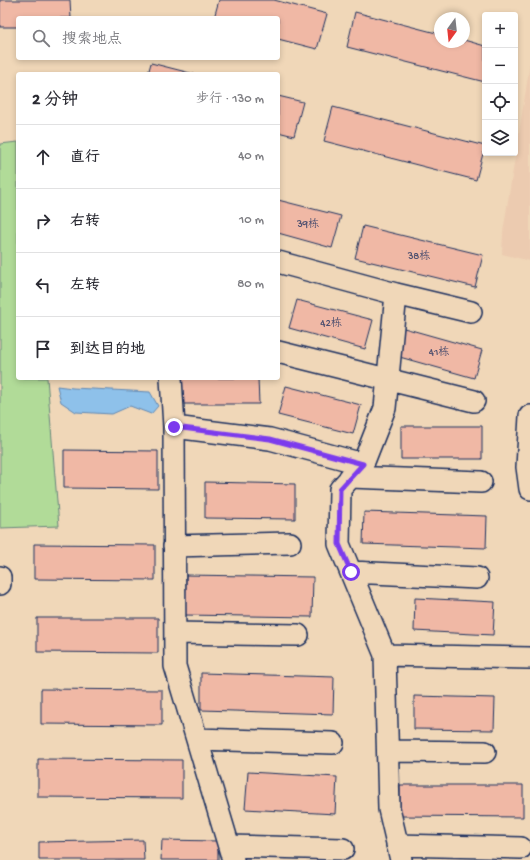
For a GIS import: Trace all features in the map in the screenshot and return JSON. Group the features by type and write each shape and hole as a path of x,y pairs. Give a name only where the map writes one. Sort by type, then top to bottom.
{"street":[{"path":"280,263 396,294 471,312"},
{"path":"396,294 385,408 357,471 340,489 339,544 385,655 389,809 399,853 522,848"},
{"path":"280,353 474,402"},
{"path":"171,380 174,427 175,666 231,853 343,848"},
{"path":"530,416 527,467 530,489"},
{"path":"174,427 270,439 357,471 481,482"},
{"path":"174,546 290,543"},
{"path":"351,572 477,578"},
{"path":"0,577 0,584"},
{"path":"174,633 298,635"},
{"path":"385,655 530,658"},
{"path":"197,739 333,743"},
{"path":"388,751 485,752"}],"shaded area":[{"path":"530,64 530,261 502,254 503,232 515,156 518,156 518,139"}],"green space":[{"path":"16,142 16,380 47,380 59,526 0,528 0,144"}],"water":[{"path":"57,386 150,392 158,406 151,414 130,406 112,414 76,412 61,402"}],"building":[{"path":"0,0 70,0 71,16 16,16 16,27 0,27"},
{"path":"219,0 274,0 327,14 317,49 280,40 280,16 215,16"},
{"path":"355,12 434,32 434,48 470,48 470,42 482,45 482,81 347,47"},
{"path":"151,63 186,72 149,72"},
{"path":"280,96 303,102 294,136 280,132"},
{"path":"333,107 482,145 482,156 476,180 324,141"},
{"path":"280,201 341,216 332,248 280,234"},
{"path":"363,226 483,255 475,287 355,258"},
{"path":"297,300 373,320 365,349 289,328"},
{"path":"404,328 482,350 474,378 396,356"},
{"path":"181,380 258,380 259,404 181,404"},
{"path":"286,386 361,405 353,434 278,415"},
{"path":"401,426 482,426 482,459 401,459"},
{"path":"64,450 158,451 158,489 64,488"},
{"path":"205,482 295,484 295,519 205,518"},
{"path":"364,512 487,516 486,548 363,544"},
{"path":"34,544 155,545 155,580 34,579"},
{"path":"186,575 313,577 312,617 185,615"},
{"path":"415,598 495,602 493,635 414,631"},
{"path":"37,618 158,618 158,653 37,652"},
{"path":"201,673 334,677 333,714 201,710"},
{"path":"41,689 162,690 162,725 41,724"},
{"path":"414,696 495,698 494,730 414,729"},
{"path":"38,759 182,760 182,798 38,797"},
{"path":"248,772 337,777 335,814 245,809"},
{"path":"400,785 523,785 523,817 400,816"},
{"path":"143,840 144,860 39,860 39,842"},
{"path":"162,840 218,841 218,860 161,860"}],"route":[{"path":"174,427 270,439 363,464 340,489 339,544 351,572"}]}
